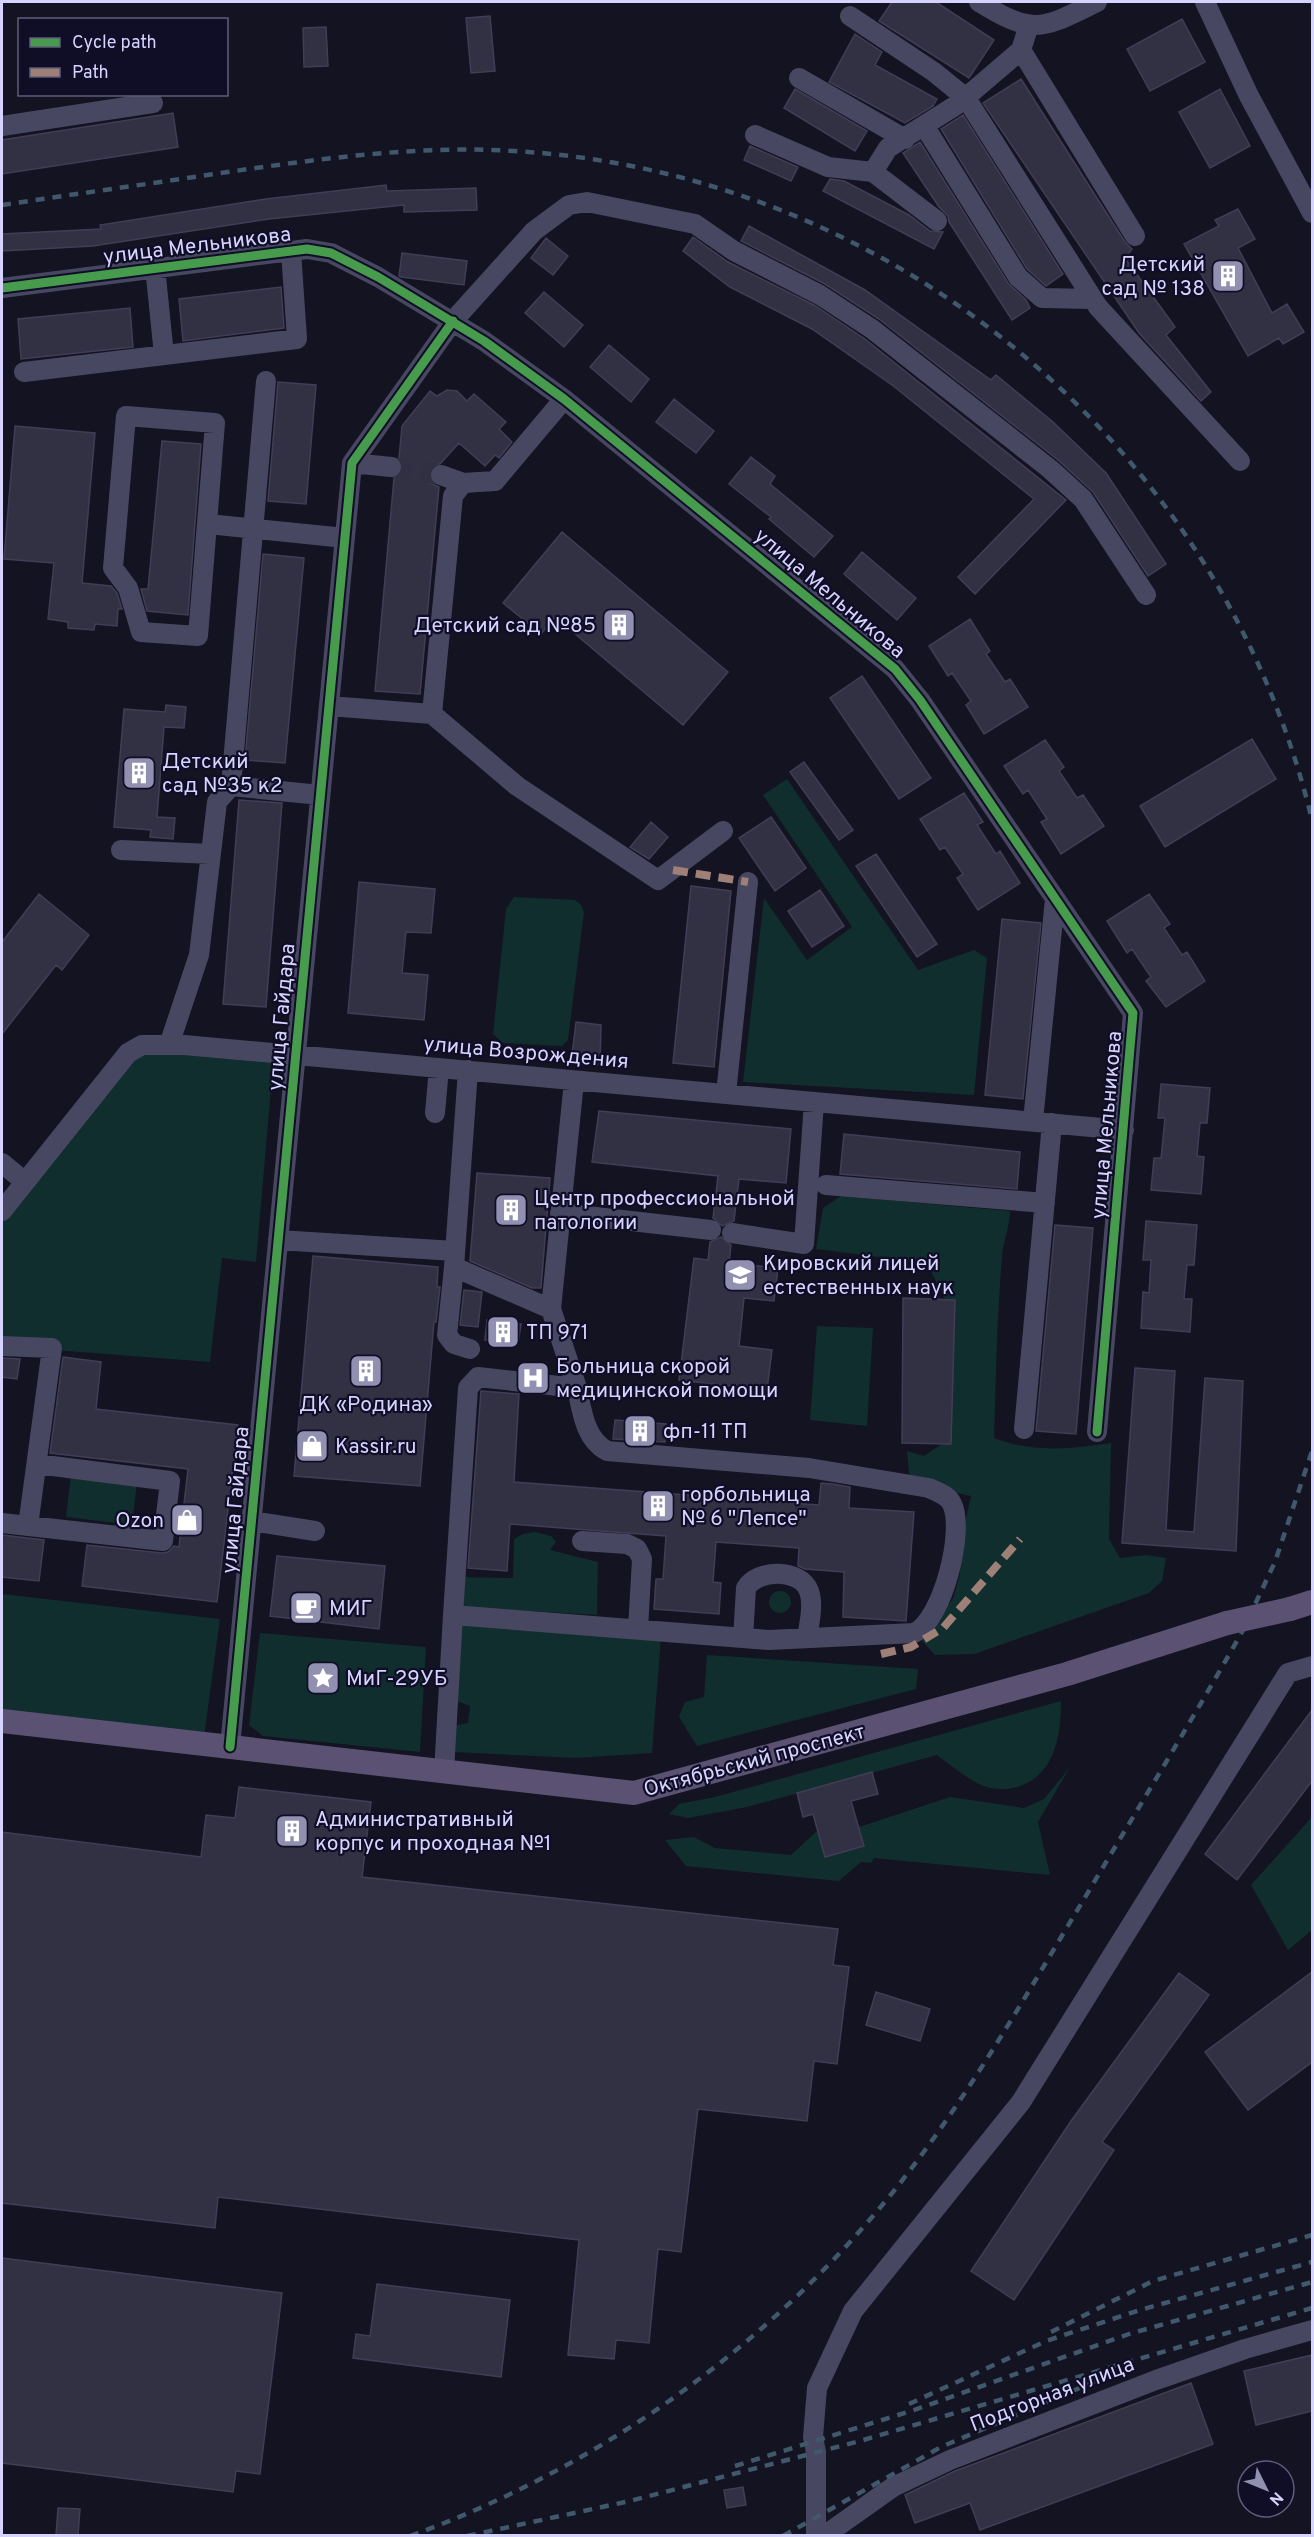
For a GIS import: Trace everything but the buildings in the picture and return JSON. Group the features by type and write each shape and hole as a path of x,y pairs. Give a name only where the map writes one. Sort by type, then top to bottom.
{"main road":[{"name":"Октябрьский проспект","path":"2,1721 634,1792 1067,1674 1227,1623 1301,1605"}],"street":[{"path":"990,5 1012,21 1037,27 1054,23 1097,2"},
{"path":"1204,2 1250,96 1312,213"},
{"path":"850,16 934,72 966,98 1093,299 1112,325 1240,461"},
{"path":"873,172 888,148 925,127 966,98 1021,50 1029,25"},
{"path":"1021,50 1135,236"},
{"path":"799,78 905,139"},
{"path":"2,126 153,103"},
{"path":"925,127 1018,277 1042,298 1093,299"},
{"path":"755,135 828,167 873,172 937,221"},
{"path":"391,468 352,463 453,321 534,231 569,205 587,202 695,224 734,251 820,295 872,329 1050,469 1083,499 1146,595"},
{"name":"улица Мельникова","path":"2,288 307,249 331,253 378,277 453,321 564,399 896,669 1133,1012 1097,1432"},
{"path":"24,372 297,339 291,251"},
{"path":"155,267 164,355"},
{"path":"169,1045 199,955 217,801 231,786 266,381"},
{"path":"441,475 463,483 495,481 564,399"},
{"path":"126,416 215,423 208,524 198,636 141,632 128,588 113,567 126,416"},
{"name":"улица Гайдара","path":"230,1747 352,463"},
{"path":"432,714 453,496 463,483"},
{"path":"208,524 345,538"},
{"path":"329,706 432,714 517,786 658,880 723,831"},
{"path":"231,786 320,795"},
{"path":"121,850 211,854"},
{"path":"726,1094 747,882"},
{"path":"1024,1429 1045,1203 1042,1122 1055,899"},
{"name":"улица Возрождения","path":"2,1211 128,1053 142,1045 296,1055 1124,1130"},
{"path":"435,1113 439,1068"},
{"path":"468,1070 447,1335 454,1344 470,1349"},
{"path":"453,1614 743,1638 807,1638 914,1633 926,1625 942,1596 951,1566 955,1523 953,1505 947,1497 929,1488 809,1468 607,1451 598,1446 590,1436 551,1310 574,1081"},
{"path":"732,1233 804,1244 814,1102"},
{"path":"2,1163 25,1182"},
{"path":"826,1185 1045,1203"},
{"path":"560,1213 711,1230"},
{"path":"278,1240 319,1237 454,1259 551,1310"},
{"path":"2,1346 52,1348 28,1526"},
{"path":"444,1772 468,1388 471,1382 478,1377 485,1377 577,1388"},
{"path":"2,1522 163,1541 170,1481 37,1464"},
{"path":"251,1521 315,1531"},
{"path":"582,1541 627,1544 637,1549 642,1559 638,1629"},
{"path":"743,1638 746,1588 750,1581 758,1575 782,1574 800,1580 808,1588 811,1598 807,1638"},
{"path":"816,2535 816,2452 813,2437 817,2388 853,2311 1021,2102 1288,1673 1312,1666"},
{"name":"Подгорная улица","path":"824,2535 893,2487 950,2460 1156,2380 1245,2349 1312,2330"}],"green space":[{"path":"787,779 918,970 974,950 987,958 974,1095 743,1082 764,898 807,960 852,927 763,795"},
{"path":"514,897 575,900 584,912 568,1040 562,1046 503,1043 493,1034 506,909"},
{"path":"128,1053 274,1053 256,1262 222,1258 210,1362 2,1346 2,1211"},
{"path":"841,1196 1010,1211 1000,1280 994,1438 1037,1448 1080,1447 1111,1443 1109,1539 1120,1558 1146,1555 1166,1558 1162,1581 1149,1593 974,1654 935,1655 922,1641 933,1620 953,1599 960,1574 961,1542 971,1496 910,1483 907,1451 924,1456 942,1444 951,1312 927,1263 816,1249 823,1208"},
{"path":"817,1326 873,1328 867,1426 810,1420"},
{"path":"71,1474 137,1482 132,1525 66,1517"},
{"path":"535,1532 551,1536 556,1542 550,1550 598,1562 597,1615 461,1607 462,1577 513,1578 514,1539 523,1534"},
{"path":"780,1591 788,1594 791,1602 788,1610 780,1613 772,1610 769,1602 772,1594"},
{"path":"2,1594 220,1619 204,1737 2,1712"},
{"path":"460,1623 661,1637 652,1753 576,1758 452,1752 453,1726 468,1723 470,1706 454,1700"},
{"path":"260,1633 426,1647 420,1752 263,1736 249,1725"},
{"path":"707,1655 918,1669 916,1689 697,1746 679,1717 685,1702 704,1697"},
{"path":"1061,1701 1060,1727 1054,1752 1041,1772 1032,1780 1015,1788 989,1788 979,1784 937,1755 747,1807 688,1818 669,1814 679,1804 715,1797"},
{"path":"1070,1767 1038,1822 1050,1875 874,1858 871,1863 861,1862 839,1881 686,1866 665,1840 694,1837 715,1848 791,1855 818,1830 864,1846 859,1827 950,1797 1024,1808 1044,1799"},
{"path":"1312,1817 1312,1930 1288,1950 1251,1885"}],"tunnel":[{"path":"391,467 441,475"}],"railway":[{"path":"2,205 330,158 367,154 477,150 514,151 654,171 787,213 911,275 1023,355 1121,452 1203,562 1268,686 1312,820"},
{"path":"410,2536 484,2506 556,2471 625,2431 691,2385 754,2335 812,2281 867,2223 940,2130 983,2065 1223,1666 1275,1562 1312,1451"},
{"path":"1051,2332 1153,2281 1312,2235"},
{"path":"909,2404 1046,2341 1140,2310 1312,2262"},
{"path":"735,2466 914,2410 1129,2334 1312,2282"},
{"path":"467,2536 630,2501 860,2441 1312,2308"},
{"path":"783,2536 941,2447 1103,2378"}],"marked path":[{"path":"673,870 748,882"},
{"path":"881,1654 911,1647 943,1628 1020,1539"}],"cycle path":[{"path":"2,288 307,249 331,253 378,277 484,341 564,399 895,669 920,700 1133,1013 1097,1432"},
{"path":"230,1747 352,463 453,321"}],"place":[{"name":"Детский сад № 138","path":"1228,276"},
{"name":"Детский сад №85","path":"619,625"},
{"name":"Детский сад №35 к2","path":"139,773"},
{"name":"Центр профессиональной патологии","path":"511,1210"},
{"name":"Кировский лицей естественных наук","path":"740,1275"},
{"name":"ТП 971","path":"503,1332"},
{"name":"ДК «Родина»","path":"366,1371"},
{"name":"Больница скорой медицинской помощи","path":"533,1378"},
{"name":"фп-11 ТП","path":"640,1431"},
{"name":"Kassir.ru","path":"312,1446"},
{"name":"горбольница № 6 \"Лепсе\"","path":"658,1506"},
{"name":"Ozon","path":"187,1520"},
{"name":"МИГ","path":"306,1608"},
{"name":"МиГ-29УБ","path":"323,1678"},
{"name":"Административный корпус и проходная №1","path":"292,1831"}]}
